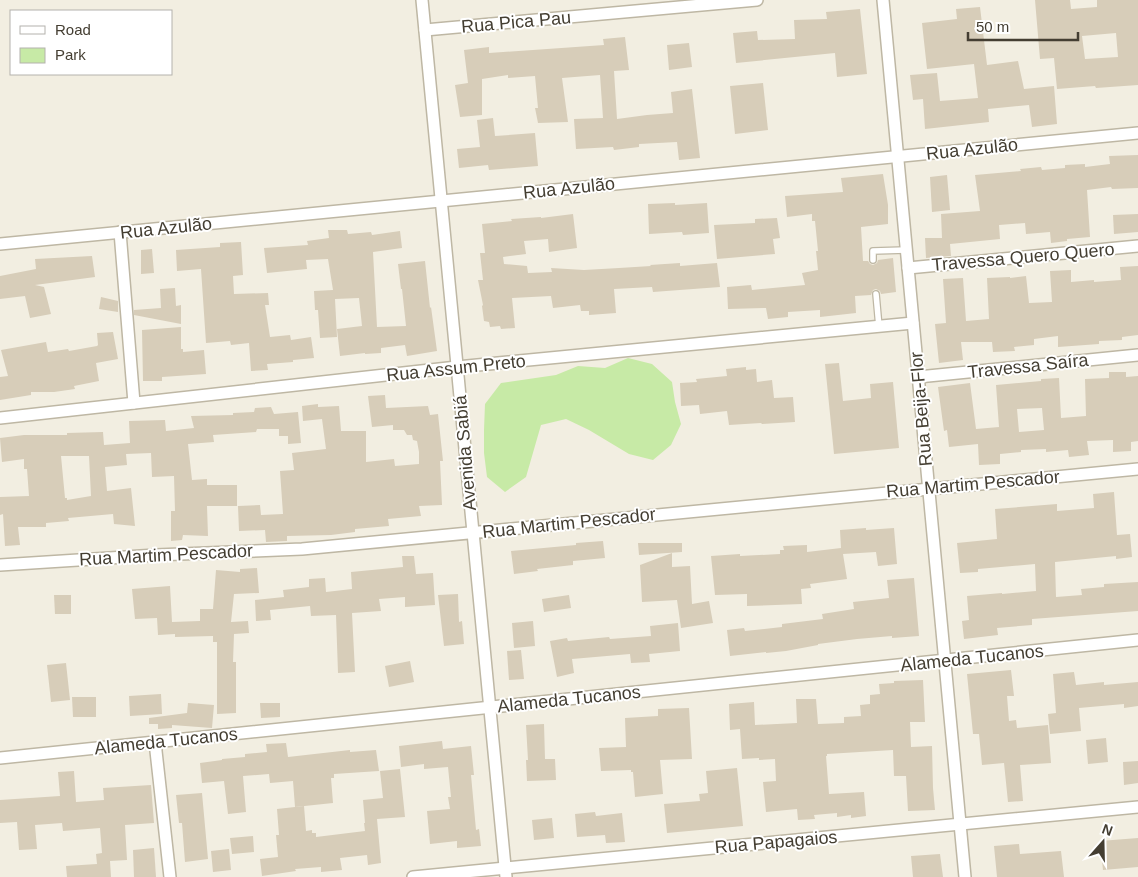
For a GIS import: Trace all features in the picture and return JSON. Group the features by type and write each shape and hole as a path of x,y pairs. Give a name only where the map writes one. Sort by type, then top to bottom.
{"street":[{"name":"Avenida Sabiá","path":"422,0 505,872"},
{"name":"Rua Pica Pau","path":"424,30 757,0"},
{"name":"Rua Beija-Flor","path":"883,0 964,877"},
{"name":"Rua Azulão","path":"0,244 1138,133"},
{"path":"120,232 134,403"},
{"name":"Travessa Quero Quero","path":"908,268 1138,246"},
{"name":"Rua Assum Preto","path":"0,418 457,368 913,323"},
{"name":"Travessa Saíra","path":"918,377 1138,355"},
{"name":"Rua Martim Pescador","path":"0,565 156,555 302,549 1138,468"},
{"name":"Alameda Tucanos","path":"0,758 1138,640"},
{"path":"155,742 170,877"},
{"name":"Rua Papagaios","path":"413,877 505,872 1138,807"}],"lane":[{"path":"873,260 872,251 906,250"},
{"path":"876,294 879,326"}],"green space":[{"path":"628,358 652,364 672,382 681,424 671,445 653,460 629,454 589,430 566,419 541,425 526,477 505,492 487,477 484,453 485,404 501,383 556,375 578,366 605,368"}],"building":[{"path":"1035,0 1070,0 1071,9 1097,7 1097,0 1138,0 1138,85 1057,89 1054,58 1040,59","holes":["1116,33 1118,57 1085,59 1082,36"]},
{"path":"980,7 987,65 1018,61 1024,89 1054,86 1057,124 1032,127 1029,105 988,109 989,122 925,129 923,99 913,100 910,75 937,73 940,101 978,98 974,64 927,69 922,23 957,19 956,9"},
{"path":"860,9 867,74 837,77 835,53 736,63 733,33 757,31 758,40 795,39 794,20 827,19 826,12"},
{"path":"625,37 629,70 614,71 617,119 673,113 671,92 692,89 700,158 679,160 677,142 639,144 639,147 614,150 613,147 576,149 574,119 603,118 600,75 562,78 568,122 538,123 535,108 538,108 535,76 508,78 508,75 482,79 482,115 460,117 455,85 468,83 464,50 489,47 489,53 604,45 603,39"},
{"path":"689,43 692,67 669,70 667,45"},
{"path":"763,83 768,130 735,134 730,86"},
{"path":"493,118 495,136 535,133 538,166 489,170 488,165 459,168 457,149 480,147 477,120"},
{"path":"1138,155 1138,188 1112,189 1111,187 1087,190 1090,237 1067,239 1067,241 1051,243 1050,232 1026,234 1025,223 999,225 1000,239 950,244 951,256 926,258 925,238 942,238 941,214 980,211 975,175 1021,171 1020,169 1041,167 1042,170 1065,168 1065,165 1085,164 1085,167 1110,164 1109,156"},
{"path":"883,174 888,205 888,224 861,227 863,261 868,261 873,265 878,260 893,258 896,292 881,294 876,289 873,290 871,295 855,296 856,313 820,317 820,310 788,312 788,317 768,319 766,308 728,309 727,287 751,285 752,290 805,285 802,273 818,270 815,221 812,221 812,214 787,217 785,196 843,192 841,178"},
{"path":"947,175 950,210 932,212 930,177"},
{"path":"675,203 675,205 707,203 709,233 683,235 682,232 649,234 648,204"},
{"path":"573,214 577,248 549,252 548,239 524,241 526,254 503,257 504,264 527,266 528,273 552,272 551,268 584,270 680,263 680,266 717,263 720,287 653,292 652,287 614,289 616,313 589,315 589,311 581,311 580,305 553,308 551,296 512,298 515,328 501,329 500,326 490,327 489,322 484,321 478,280 483,280 480,253 485,253 482,224 512,221 511,219"},
{"path":"1138,214 1138,232 1114,234 1113,215"},
{"path":"777,218 780,238 773,239 775,254 717,259 714,225 755,223 755,219"},
{"path":"328,230 347,230 348,234 371,232 372,235 400,231 402,248 373,252 377,327 406,326 398,264 425,261 437,351 407,356 405,345 381,348 381,353 340,356 337,329 362,326 359,298 335,299 337,337 320,338 318,310 315,310 314,291 333,290 328,259 306,260 307,269 267,273 264,248 308,245 307,241 329,238"},
{"path":"241,242 243,275 233,276 234,294 268,293 269,305 265,305 270,337 290,335 291,340 311,337 314,358 267,364 268,370 251,371 249,343 231,345 230,341 206,343 201,269 177,271 176,250 220,247 220,243"},
{"path":"152,249 154,273 141,274 141,250"},
{"path":"92,256 95,277 35,285 44,287 51,314 30,318 25,296 0,299 0,276 36,269 35,259"},
{"path":"1138,266 1138,335 1122,337 1122,340 1099,341 1099,344 1058,347 1058,336 1034,339 1034,345 1014,347 1015,351 993,352 992,342 961,342 963,360 939,363 935,324 946,323 943,279 963,278 966,321 989,319 987,278 1026,276 1029,303 1052,302 1050,271 1071,270 1071,282 1094,280 1094,282 1121,280 1120,267"},
{"path":"175,288 176,306 181,305 181,324 134,315 134,310 161,308 160,289"},
{"path":"101,297 118,301 118,312 99,309"},
{"path":"181,327 181,349 183,349 183,352 204,350 206,374 162,377 162,381 143,381 142,330"},
{"path":"113,332 118,359 96,363 99,381 74,386 75,389 54,392 31,392 31,395 0,400 0,377 8,376 1,350 46,342 48,352 68,349 69,351 97,346 97,333"},
{"path":"839,363 843,401 871,398 870,384 893,382 899,448 834,454 825,364"},
{"path":"746,367 746,370 756,369 757,382 772,380 774,398 793,397 795,422 729,425 727,411 700,414 699,405 681,406 680,383 697,382 696,379 727,376 726,369"},
{"path":"1109,372 1126,372 1126,377 1138,376 1138,441 1131,442 1131,451 1113,452 1113,440 1087,441 1089,455 1069,457 1068,450 1046,452 1046,449 1021,450 1021,452 1000,454 1000,464 979,465 978,444 949,447 947,430 944,431 938,387 970,383 976,429 999,427 996,385 1059,378 1061,418 1086,416 1085,379 1109,378","holes":["1042,408 1044,430 1019,432 1017,409"]},
{"path":"385,395 386,408 428,406 430,415 438,414 443,461 440,461 442,505 419,506 421,516 388,519 389,526 355,529 355,532 331,535 287,536 287,541 266,542 265,530 239,531 238,506 260,505 261,515 283,514 280,471 294,470 292,453 326,449 322,419 303,421 302,406 318,404 318,407 339,406 341,431 366,431 366,462 394,459 395,466 419,464 417,441 413,440 412,435 407,435 404,430 393,430 393,425 372,427 368,396"},
{"path":"271,407 274,414 298,412 301,443 288,444 288,436 279,436 279,429 257,429 256,432 213,435 214,442 188,444 192,480 207,479 207,485 237,485 237,506 207,506 208,536 183,535 182,540 171,541 171,511 175,511 174,476 152,477 151,453 126,454 127,465 105,467 107,491 131,488 135,526 114,524 113,514 68,518 69,521 46,523 46,527 18,527 20,545 5,546 3,514 0,515 0,497 29,496 27,469 24,469 24,459 2,462 0,438 24,435 67,435 67,433 103,432 104,445 130,443 129,421 165,420 166,431 194,428 191,416 233,415 233,413 254,412 255,408","holes":["61,456 89,456 91,496 67,500 65,498"]},
{"path":"1114,492 1117,535 1130,534 1132,557 1116,559 1116,556 1055,562 1056,597 1082,595 1081,589 1104,587 1104,584 1138,582 1138,611 1032,619 1032,625 997,628 998,635 964,639 962,621 969,620 967,596 1036,591 1035,564 978,569 978,572 960,573 957,543 997,539 995,509 1057,504 1057,511 1094,508 1093,494"},
{"path":"866,528 866,530 894,528 897,564 878,566 876,552 843,554 847,579 810,584 811,588 801,589 802,604 747,606 747,594 715,595 711,556 780,554 780,550 784,550 783,546 807,545 807,552 841,548 840,530"},
{"path":"603,541 605,558 573,561 573,565 514,574 511,551"},
{"path":"638,543 682,543 682,552 639,555"},
{"path":"672,553 672,567 690,566 692,604 709,601 713,623 681,628 677,600 642,602 640,565"},
{"path":"402,556 414,556 416,574 433,573 435,605 405,607 405,597 379,599 381,611 352,613 355,672 338,673 336,615 311,616 310,606 270,610 271,620 256,621 255,600 284,597 283,590 309,587 309,579 325,578 326,592 352,589 351,572 403,567"},
{"path":"257,568 259,593 234,594 231,622 248,621 249,633 234,634 233,662 236,662 236,713 217,714 217,642 213,642 213,636 175,637 175,634 158,635 157,618 135,619 132,589 170,586 172,622 200,621 200,609 213,609 216,570 240,572 240,569"},
{"path":"914,578 919,636 857,639 818,644 786,651 730,656 727,630 744,628 745,631 782,627 782,624 823,619 822,614 854,609 853,602 889,598 887,580"},
{"path":"458,594 459,622 462,621 464,644 444,646 438,595"},
{"path":"54,595 71,595 71,614 55,614"},
{"path":"569,595 571,608 544,612 542,599"},
{"path":"533,621 535,646 514,648 512,623"},
{"path":"678,623 680,651 649,654 650,662 631,663 630,654 572,659 574,673 557,677 550,641 567,638 568,641 609,637 610,639 651,636 650,626"},
{"path":"521,650 524,679 509,680 507,651"},
{"path":"410,661 414,682 389,687 385,666"},
{"path":"66,663 70,700 51,702 47,665"},
{"path":"1011,670 1014,696 1007,696 1009,721 1016,720 1017,728 1048,725 1051,763 1020,765 1023,801 1008,802 1004,763 982,765 979,734 973,734 967,674"},
{"path":"1074,672 1076,685 1104,682 1104,685 1138,682 1138,706 1124,708 1124,704 1079,708 1081,731 1050,734 1048,714 1056,713 1053,674"},
{"path":"923,680 925,722 910,722 911,747 932,746 935,810 908,811 906,776 894,776 893,750 827,754 826,756 829,794 864,792 866,816 851,818 851,815 837,817 837,813 814,815 815,819 798,820 797,809 766,812 763,782 776,781 775,759 742,759 740,729 730,730 729,704 754,702 755,725 797,723 796,699 816,699 818,724 844,723 844,717 861,716 860,705 870,704 870,695 880,694 879,684 894,683 894,681"},
{"path":"161,694 162,714 130,716 129,696"},
{"path":"72,697 96,697 96,717 73,717"},
{"path":"188,703 214,705 212,728 172,725 172,728 158,729 158,724 149,724 149,718 187,713"},
{"path":"260,703 280,703 280,717 261,718"},
{"path":"689,708 692,759 660,760 663,794 635,797 633,772 631,770 601,771 599,748 626,747 625,718 658,716 658,709"},
{"path":"544,724 545,759 555,759 556,780 527,781 526,725"},
{"path":"1106,738 1108,762 1088,764 1086,740"},
{"path":"442,741 443,749 471,746 474,775 471,775 476,830 479,829 481,846 457,848 457,841 430,844 427,811 450,809 448,797 451,797 448,767 424,769 424,764 401,767 399,746"},
{"path":"286,743 288,757 350,750 350,752 376,750 379,771 334,774 334,778 331,778 333,803 295,807 293,781 270,783 269,774 243,776 246,812 228,814 224,781 202,783 200,763 245,757 245,754 267,752 266,744"},
{"path":"1138,761 1138,783 1124,785 1123,762"},
{"path":"737,768 743,826 667,833 664,804 700,801 699,794 708,793 706,771"},
{"path":"400,769 405,817 377,819 381,863 368,865 367,855 340,858 342,870 321,872 321,867 295,869 296,871 262,876 260,859 278,857 276,835 279,835 277,809 304,806 306,831 312,830 312,833 316,833 316,837 365,831 363,800 383,798 380,771"},
{"path":"74,771 76,802 104,800 103,788 151,785 154,823 125,825 127,860 110,861 111,877 67,877 66,866 97,864 96,854 102,853 100,828 63,831 62,823 35,825 37,849 19,850 17,822 0,823 0,800 60,796 58,772"},
{"path":"202,793 208,859 185,862 182,823 179,823 176,795"},
{"path":"595,812 596,816 622,813 625,842 606,843 605,835 577,837 575,814"},
{"path":"552,818 554,838 534,840 532,820"},
{"path":"253,836 254,852 232,854 230,838"},
{"path":"1138,838 1138,867 1103,870 1100,841"},
{"path":"1019,844 1020,854 1061,851 1064,877 997,877 994,846"},
{"path":"154,848 156,877 134,877 133,850"},
{"path":"229,849 231,870 213,872 211,851"},
{"path":"940,854 943,877 913,877 911,856"}]}
